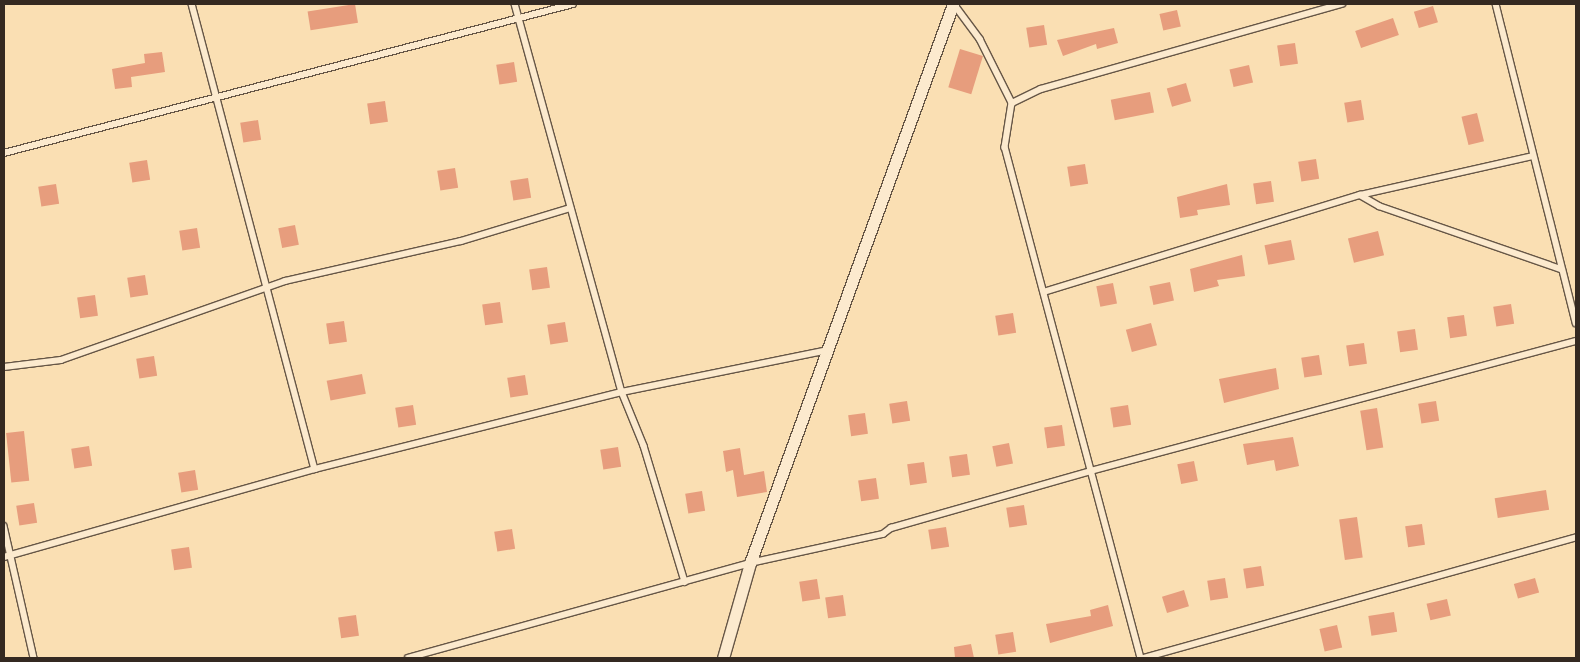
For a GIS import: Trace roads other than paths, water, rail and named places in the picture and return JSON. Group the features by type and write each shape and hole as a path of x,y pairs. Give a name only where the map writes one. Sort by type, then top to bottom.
{"street":[{"path":"723,658 750,562 954,4"}],"lane":[{"path":"192,4 315,469"},
{"path":"515,4 622,392 644,446 685,582"},
{"path":"4,152 217,100 518,17 573,4"},
{"path":"954,4 980,39 1012,103 1005,147 1143,658 1576,537"},
{"path":"1012,103 1041,89 1342,4"},
{"path":"1496,4 1532,156 1576,323"},
{"path":"1044,292 1360,195 1532,156"},
{"path":"1360,195 1379,206 1561,269"},
{"path":"4,367 60,360 120,342 268,288 461,241 570,208"},
{"path":"408,658 685,582 750,562 882,534 891,528 1092,471 1576,341"},
{"path":"4,557 315,469 622,392 828,350"},
{"path":"4,526 12,554 34,658"}]}
